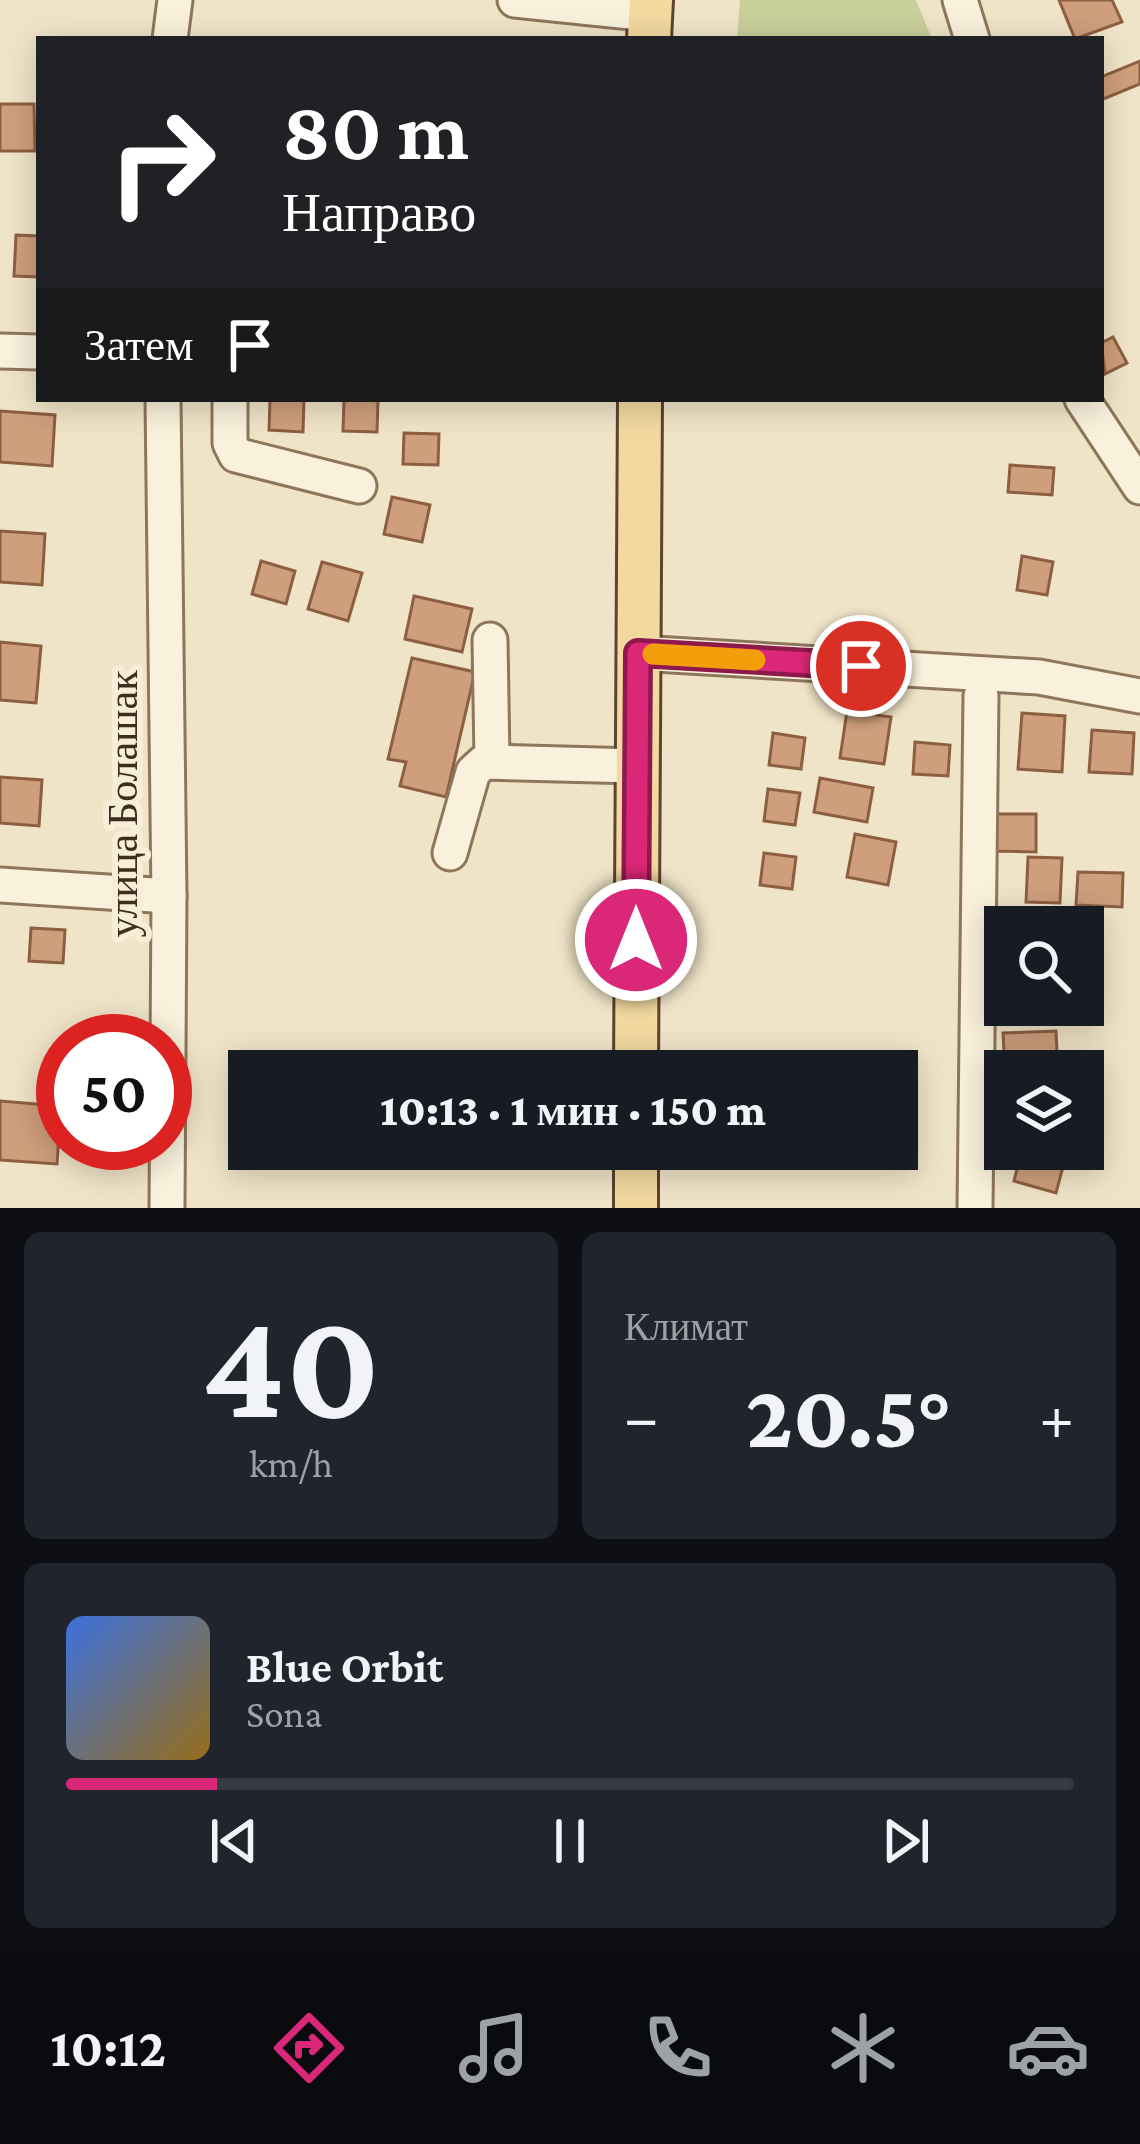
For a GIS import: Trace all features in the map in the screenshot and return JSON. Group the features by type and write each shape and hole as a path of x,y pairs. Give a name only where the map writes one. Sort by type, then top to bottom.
{"main road":[{"path":"636,1050 640,402"},
{"path":"636,1170 636,1208"}],"street":[{"path":"170,36 175,0"},
{"path":"514,0 650,18"},
{"path":"960,0 971,36"},
{"path":"0,351 36,352"},
{"name":"улица Болашак","path":"163,402 167,1208"},
{"path":"230,402 230,443 236,455 359,486"},
{"path":"1084,402 1140,487"},
{"path":"490,640 492,760"},
{"path":"638,653 1040,676 1140,696"},
{"path":"975,1208 981,696"},
{"path":"451,853 473,772 492,760 637,766"},
{"path":"0,884 169,896"}],"green space":[{"path":"740,0 916,0 931,36 737,36"}],"building":[{"path":"1059,0 1112,0 1122,22 1074,36"},
{"path":"1140,61 1140,84 1104,99 1104,76"},
{"path":"0,104 34,104 35,151 0,151"},
{"path":"16,235 36,236 36,277 14,276"},
{"path":"1113,337 1127,363 1105,374 1104,366 1104,342"},
{"path":"270,402 304,402 303,432 269,430"},
{"path":"344,402 378,402 377,432 343,431"},
{"path":"0,411 55,415 52,466 0,462"},
{"path":"404,433 439,434 438,465 403,464"},
{"path":"1010,465 1054,468 1052,495 1008,492"},
{"path":"392,497 430,505 422,542 384,534"},
{"path":"0,531 45,534 42,585 0,582"},
{"path":"1022,556 1053,562 1047,595 1017,590"},
{"path":"261,561 295,571 286,604 252,594"},
{"path":"322,562 362,573 348,621 308,609"},
{"path":"414,596 472,609 462,652 405,639"},
{"path":"0,642 41,646 36,703 0,700"},
{"path":"412,658 475,672 446,797 400,786 406,762 388,759"},
{"path":"847,711 891,717 884,764 840,758"},
{"path":"1022,713 1065,716 1062,772 1018,769"},
{"path":"1092,730 1134,733 1132,774 1089,772"},
{"path":"773,733 805,738 801,769 769,765"},
{"path":"915,742 950,745 948,776 913,774"},
{"path":"0,777 42,780 39,826 0,823"},
{"path":"820,778 873,788 867,822 814,812"},
{"path":"768,789 800,793 795,825 764,821"},
{"path":"990,814 1036,814 1036,852 990,851"},
{"path":"855,834 896,842 888,885 847,877"},
{"path":"764,853 796,857 792,889 760,885"},
{"path":"1028,857 1062,858 1060,903 1026,902"},
{"path":"1078,872 1123,873 1122,907 1076,905"},
{"path":"31,928 65,930 63,963 29,961"},
{"path":"1056,1031 1057,1050 1004,1050 1003,1033"},
{"path":"0,1101 36,1104 36,1163 0,1160"},
{"path":"1017,1170 1062,1170 1056,1193 1014,1181"}],"slow traffic":[{"path":"653,654 755,660"}],"route":[{"path":"636,940 638,653 861,666"}]}
